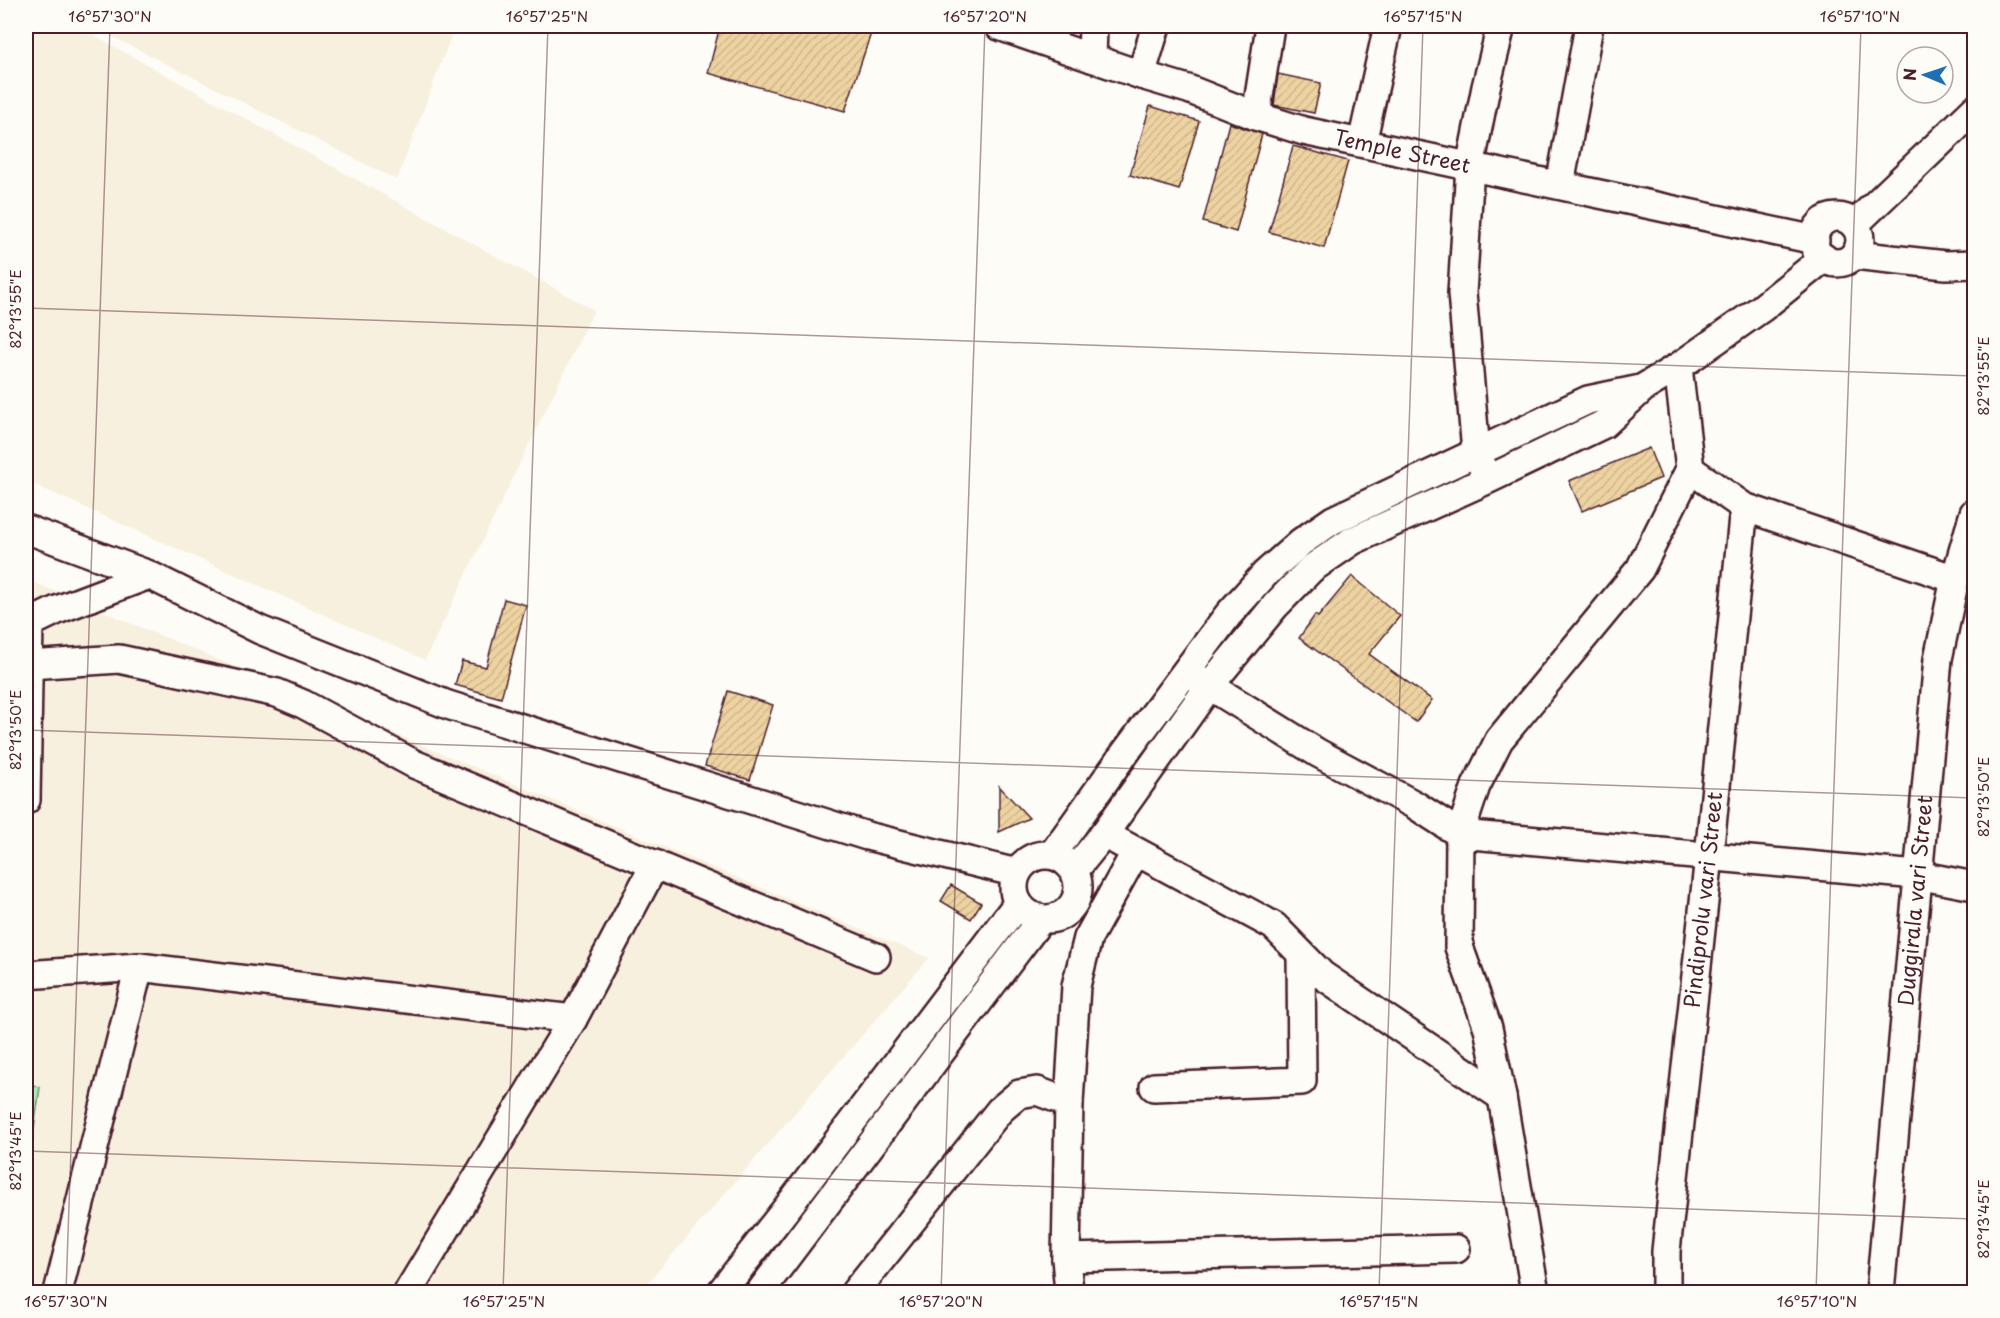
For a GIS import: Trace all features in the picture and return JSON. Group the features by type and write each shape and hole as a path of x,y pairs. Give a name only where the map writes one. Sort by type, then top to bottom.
{"street":[{"name":"Temple Street","path":"999,26 1188,89 1256,116 1304,130 1560,185 1819,249"},
{"path":"1092,58 1093,26"},
{"path":"1141,75 1156,26"},
{"path":"1256,116 1270,26"},
{"path":"1362,143 1388,26"},
{"path":"1487,480 1476,452 1461,293 1470,167 1501,26"},
{"path":"1560,185 1589,26"},
{"path":"1854,225 1974,110"},
{"path":"1829,218 1847,219 1859,232 1858,248 1848,260 1840,263 1832,262 1819,249 1817,231 1829,218"},
{"path":"1074,871 1104,834 1210,685 1275,606 1311,569 1352,541 1604,424 1642,388 1678,367 1762,308 1819,249"},
{"path":"1854,255 1946,264 1974,264"},
{"path":"1535,1293 1488,1028 1460,947 1460,834 1476,786 1500,740 1640,569 1690,469 1678,367"},
{"path":"1052,855 1228,615 1265,574 1301,542 1333,520 1588,400 1642,388"},
{"path":"1690,469 1744,507 1955,579"},
{"name":"Pindiprolu vari Street","path":"1666,1293 1666,1251 1744,507"},
{"name":"Duggirala vari Street","path":"1880,1293 1938,659 1955,579 1974,513"},
{"path":"26,529 149,575 260,630 448,705 867,836 1017,873"},
{"path":"26,800 27,624 57,610 149,575"},
{"path":"28,665 118,659 278,693 303,704 414,764 876,957"},
{"path":"1185,671 1318,753 1415,805 1460,834 1917,875 1974,886"},
{"path":"1104,834 1274,926 1322,975 1502,1097"},
{"path":"1069,1293 1066,1258 1069,1103 1076,986 1088,938 1135,852"},
{"path":"1038,855 1052,855 1065,861 1074,871 1078,885 1076,899 1067,911 1055,918 1041,919 1028,913 1018,903 1014,888 1017,873 1025,862 1038,855"},
{"path":"408,1293 573,1019 655,864"},
{"path":"721,1293 1018,903"},
{"path":"760,1293 1041,919"},
{"path":"1154,1087 1302,1081 1301,954"},
{"path":"26,975 139,967 573,1019"},
{"path":"58,1293 139,967"},
{"path":"855,1293 1000,1110 1019,1094 1037,1091 1069,1103"},
{"path":"1066,1258 1456,1249"}],"shaded area":[{"path":"26,26 77,26 594,310 425,660 26,481"},
{"path":"91,26 455,26 397,180"},
{"path":"26,579 929,958 640,1292 26,1292"}],"green space":[{"path":"26,1083 40,1087 26,1186"}],"building":[{"path":"720,26 855,26 872,30 845,111 708,73"},
{"path":"1278,74 1321,83 1314,113 1274,105"},
{"path":"1150,106 1199,121 1179,190 1130,175"},
{"path":"1229,123 1262,134 1236,232 1203,222"},
{"path":"1293,146 1348,161 1324,248 1269,232"},
{"path":"1649,448 1661,478 1582,511 1569,481"},
{"path":"1352,576 1400,616 1369,654 1432,700 1416,722 1299,638 1315,615 1318,617"},
{"path":"504,599 526,605 501,698 455,685 462,661 486,667"},
{"path":"728,691 773,705 750,780 705,766"},
{"path":"999,786 1029,818 999,832"},
{"path":"951,885 981,903 971,919 941,901"}]}
